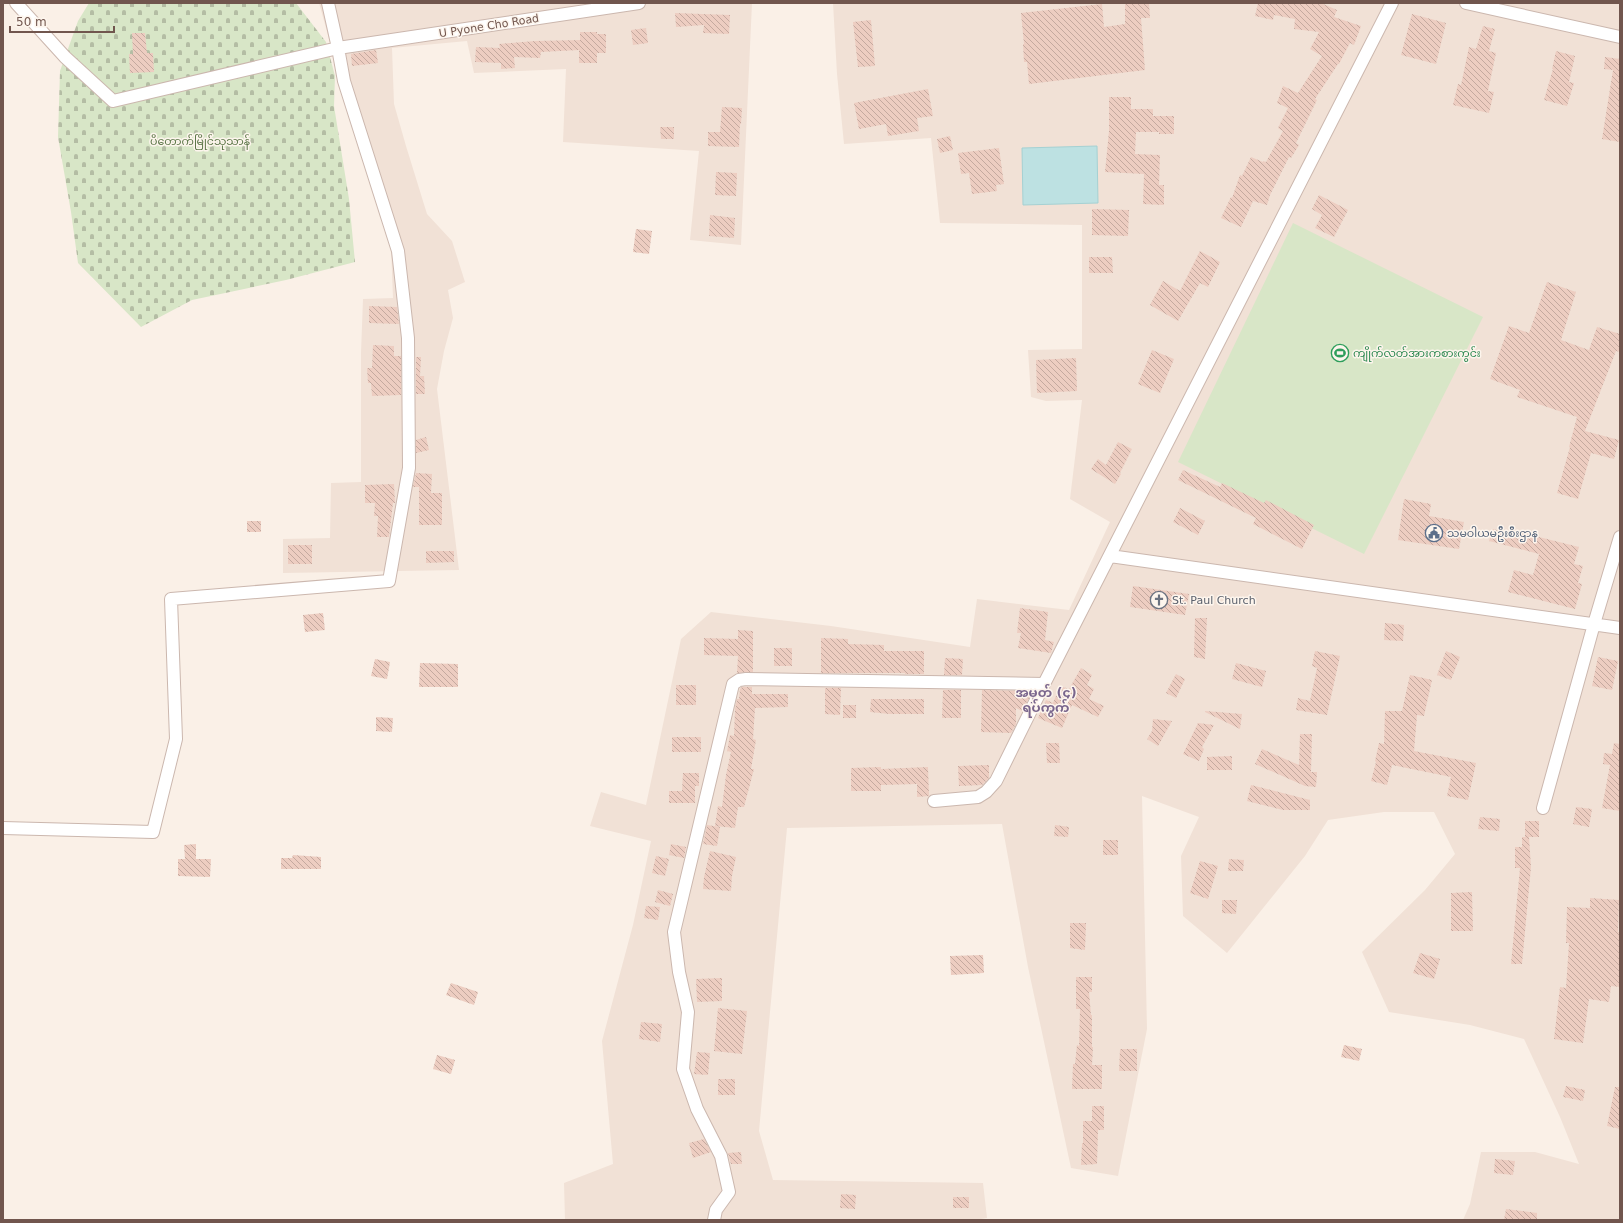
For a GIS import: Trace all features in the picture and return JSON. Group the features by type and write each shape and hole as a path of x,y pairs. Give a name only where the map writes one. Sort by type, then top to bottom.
{"street":[{"name":"U Pyone Cho Road","path":"16,3 65,57 113,101 338,48 639,3"},
{"path":"3,828 153,832 176,739 170,599 389,581 409,468 408,338 398,251 344,81 328,3"},
{"path":"934,801 978,797 986,792 996,781 1044,684 1392,3"},
{"path":"1466,3 1620,37"},
{"path":"1543,808 1594,624 1620,537"},
{"path":"1110,556 1620,628"},
{"path":"714,1220 716,1210 729,1192 721,1156 697,1109 683,1069 688,1012 679,972 674,932 733,684 739,680 746,679 1044,684"}],"shaded area":[{"path":"319,3 752,3 741,245 690,240 699,151 563,142 566,69 474,73 467,41 392,48 394,104 427,214 452,241 465,282 448,290 453,318 444,351 437,389 459,570 283,573 283,539 330,538 331,483 361,482 361,353 363,299 393,298 391,247"},
{"path":"833,3 1620,3 1620,1220 1463,1220 1470,1204 1481,1152 1535,1152 1579,1164 1560,1117 1524,1039 1470,1025 1389,1012 1362,952 1425,890 1455,854 1434,812 1384,812 1328,820 1305,856 1227,953 1183,916 1181,856 1199,817 1142,796 1147,1029 1118,1176 1071,1168 1028,967 1002,824 787,828 759,1131 773,1180 983,1183 987,1218 975,1220 565,1220 564,1183 613,1164 602,1041 633,925 651,841 590,826 601,792 646,805 681,639 711,612 831,626 970,647 977,599 1069,610 1110,522 1070,499 1082,400 1046,401 1031,397 1028,350 1082,349 1082,225 940,223 931,138 844,144 837,74"}],"green space":[{"name":"ပိတောက်မြိုင်သုသာန်","path":"89,3 296,3 326,42 335,76 334,106 349,199 355,262 286,280 192,300 141,327 78,263 58,137 60,71 78,21"},
{"path":"1293,223 1483,317 1364,554 1178,462"}],"water":[{"path":"1097,146 1098,203 1023,205 1022,148"}],"building":[{"path":"1125,3 1149,3 1150,18 1141,18 1145,70 1029,84 1027,62 1024,62 1021,13 1102,4 1104,27 1125,24"},
{"path":"1258,3 1321,3 1337,10 1334,17 1361,26 1354,45 1350,43 1339,64 1315,99 1317,100 1296,143 1299,145 1291,158 1289,157 1270,195 1267,205 1253,201 1241,227 1221,218 1231,197 1232,198 1240,175 1242,176 1251,157 1266,162 1283,131 1278,128 1288,108 1277,103 1283,86 1298,93 1322,56 1310,49 1319,32 1294,29 1295,19 1274,15 1273,20 1255,16"},
{"path":"675,13 730,15 729,34 703,33 704,25 676,27"},
{"path":"1412,14 1446,23 1436,64 1401,55"},
{"path":"871,20 875,66 858,67 853,22"},
{"path":"1483,26 1495,29 1489,51 1496,53 1488,91 1494,92 1489,113 1453,105 1458,84 1461,85 1469,47 1476,49"},
{"path":"646,28 648,43 633,45 631,30"},
{"path":"580,32 597,32 597,34 606,34 606,53 597,53 597,63 579,63 579,50 541,52 540,58 514,57 515,68 501,69 501,63 475,62 476,47 500,48 499,44 535,41 580,40"},
{"path":"132,33 145,33 147,53 153,53 154,72 130,73 129,54 133,54"},
{"path":"376,50 378,63 352,66 351,54"},
{"path":"1556,51 1575,56 1569,82 1574,83 1567,106 1544,100 1553,69"},
{"path":"1605,57 1620,59 1620,142 1602,139 1613,70 1604,69"},
{"path":"928,89 933,116 917,118 919,131 888,136 886,124 859,129 854,103"},
{"path":"1109,97 1131,97 1131,109 1153,109 1153,116 1174,116 1174,134 1159,134 1159,132 1136,132 1135,154 1160,155 1159,185 1164,185 1164,205 1143,204 1144,174 1105,172 1109,131"},
{"path":"722,107 742,108 739,147 708,146 708,132 720,132"},
{"path":"660,127 674,127 674,139 661,139"},
{"path":"950,136 953,150 940,153 937,139"},
{"path":"999,148 1004,184 996,185 997,191 972,194 969,173 961,174 958,153"},
{"path":"716,172 737,173 736,196 715,195"},
{"path":"1319,195 1348,210 1334,237 1315,228 1322,215 1312,209"},
{"path":"1092,209 1129,210 1128,236 1092,235"},
{"path":"710,215 735,218 734,238 709,236"},
{"path":"636,229 652,231 649,254 633,252"},
{"path":"1200,251 1220,262 1208,287 1200,283 1178,321 1150,305 1163,281 1180,291"},
{"path":"1089,257 1112,257 1113,273 1089,273"},
{"path":"1547,282 1576,292 1561,340 1589,350 1597,327 1620,334 1620,352 1616,351 1585,431 1619,440 1614,459 1591,453 1578,499 1557,493 1577,417 1517,397 1520,390 1490,379 1509,326 1529,333"},
{"path":"369,306 397,307 399,324 369,323"},
{"path":"373,345 394,346 394,356 401,356 401,395 372,396 371,383 368,383 367,368 372,368"},
{"path":"1152,350 1174,359 1160,393 1138,384"},
{"path":"416,357 421,357 420,376 424,376 425,394 416,394"},
{"path":"1076,358 1077,391 1037,393 1036,360"},
{"path":"426,437 429,450 416,453 416,440"},
{"path":"1118,442 1132,449 1115,484 1091,469 1098,459 1106,465"},
{"path":"1183,470 1220,487 1222,483 1264,503 1266,500 1314,525 1302,549 1253,524 1256,518 1178,480"},
{"path":"416,473 432,474 431,493 442,493 442,525 419,525 419,487 413,487"},
{"path":"394,484 395,503 393,503 389,537 377,537 378,516 374,516 375,503 365,503 365,485"},
{"path":"1404,499 1431,504 1429,516 1464,522 1459,549 1398,540"},
{"path":"1180,508 1205,521 1198,535 1173,522"},
{"path":"247,521 261,521 261,532 247,532"},
{"path":"1493,529 1510,534 1511,530 1579,547 1574,564 1583,566 1578,583 1582,584 1575,609 1508,592 1514,570 1533,575 1539,554 1489,541"},
{"path":"288,545 312,545 312,564 288,564"},
{"path":"426,551 454,551 454,562 426,563"},
{"name":"St. Paul Church","path":"1133,586 1189,594 1185,615 1130,607"},
{"path":"1020,608 1048,612 1045,640 1054,642 1051,653 1018,648 1021,633 1017,633"},
{"path":"323,613 325,630 305,632 303,615"},
{"path":"1195,618 1207,618 1205,659 1194,657"},
{"path":"1385,623 1404,625 1403,641 1384,640"},
{"path":"738,630 753,631 753,672 737,673 738,656 704,655 704,638 738,639"},
{"path":"821,638 848,639 848,644 884,645 884,651 924,651 924,674 821,673"},
{"path":"774,648 792,648 792,666 774,666"},
{"path":"1315,651 1340,656 1327,715 1296,710 1298,698 1310,701 1317,668 1312,666"},
{"path":"1446,651 1460,657 1451,680 1437,675"},
{"path":"1598,657 1618,661 1612,690 1592,686"},
{"path":"945,658 963,659 962,675 944,675"},
{"path":"375,659 390,662 387,679 371,676"},
{"path":"420,663 458,664 458,687 419,687"},
{"path":"1236,663 1266,671 1262,687 1232,679"},
{"path":"1081,668 1092,675 1087,685 1094,689 1089,699 1104,706 1098,717 1072,705 1062,728 1038,718 1046,700 1053,703 1060,686 1069,689"},
{"path":"1176,674 1185,679 1176,698 1166,693"},
{"path":"1410,675 1432,680 1424,716 1417,715 1414,751 1476,763 1468,800 1447,796 1451,777 1392,765 1387,785 1371,781 1379,743 1384,744 1385,711 1402,711"},
{"path":"676,685 696,685 696,705 676,705"},
{"path":"742,687 752,687 752,694 788,694 788,707 755,708 753,739 756,740 751,769 754,769 744,807 738,807 735,828 715,826 718,806 722,807 726,775 731,752 727,751 730,735 734,736 735,709 737,699 739,699 740,689"},
{"path":"825,688 841,688 840,715 825,714"},
{"path":"943,690 961,690 961,718 942,718"},
{"path":"982,690 1029,691 1029,698 1022,711 1016,708 1016,724 1011,733 981,732"},
{"path":"871,699 924,699 924,714 889,714 870,712"},
{"path":"843,705 856,705 856,718 843,718"},
{"path":"1205,712 1242,714 1240,729"},
{"path":"376,717 393,718 392,732 376,731"},
{"path":"1153,719 1172,721 1158,746 1147,739 1152,731"},
{"path":"1198,723 1214,725 1202,747 1204,749 1199,761 1183,754"},
{"path":"1300,734 1312,734 1311,772 1317,772 1316,787 1305,786 1255,764 1262,749 1299,765"},
{"path":"672,737 701,737 701,752 672,752"},
{"path":"1046,743 1059,743 1060,763 1047,763"},
{"path":"1614,743 1620,744 1620,811 1602,808 1610,765 1603,764 1604,753 1612,754"},
{"path":"1232,756 1232,770 1207,770 1207,757"},
{"path":"989,765 989,778 982,785 959,786 958,766"},
{"path":"881,767 881,769 928,767 929,796 917,797 917,784 881,785 881,791 851,791 851,768"},
{"path":"683,773 699,773 699,786 695,786 695,803 669,803 669,791 682,791"},
{"path":"1251,785 1310,800 1310,810 1283,810 1247,801"},
{"path":"1576,807 1592,809 1589,827 1573,824"},
{"path":"1480,817 1500,819 1499,831 1478,829"},
{"path":"1525,821 1539,821 1539,837 1529,837 1531,867 1522,964 1511,964 1520,868 1515,868 1515,847 1522,847 1522,837 1525,837"},
{"path":"707,825 720,827 717,846 703,844"},
{"path":"1055,825 1069,827 1068,837 1054,836"},
{"path":"1103,840 1118,840 1118,855 1103,855"},
{"path":"196,844 196,859 211,859 210,877 178,876 178,859 185,859 184,845"},
{"path":"671,844 686,847 684,858 669,855"},
{"path":"710,851 736,857 731,891 703,889"},
{"path":"293,855 321,857 321,869 281,869 281,858 292,858"},
{"path":"656,856 669,859 665,876 652,873"},
{"path":"1229,859 1244,860 1243,871 1228,871"},
{"path":"1200,861 1218,866 1208,899 1190,893"},
{"path":"658,890 673,894 670,906 655,902"},
{"path":"1472,892 1473,931 1451,931 1451,893"},
{"path":"1590,898 1619,900 1618,932 1620,932 1620,987 1611,986 1609,1002 1589,999 1583,1043 1554,1039 1560,987 1566,988 1569,943 1566,943 1567,907 1590,908"},
{"path":"1222,900 1237,900 1236,914 1222,913"},
{"path":"646,906 660,907 658,920 644,918"},
{"path":"1070,923 1086,923 1085,950 1070,948"},
{"path":"1420,953 1440,959 1434,979 1413,973"},
{"path":"983,955 984,973 951,975 950,956"},
{"path":"1076,977 1092,977 1092,992 1089,992 1092,1015 1092,1065 1102,1065 1102,1089 1072,1089 1073,1064 1075,1064 1077,1045 1079,1046 1080,1009 1076,1009"},
{"path":"722,978 722,1001 697,1002 696,979"},
{"path":"451,983 478,992 474,1005 446,995"},
{"path":"718,1008 747,1011 742,1054 714,1051"},
{"path":"641,1022 662,1024 660,1042 639,1039"},
{"path":"1344,1045 1362,1049 1359,1061 1341,1057"},
{"path":"1120,1049 1137,1049 1137,1071 1119,1071"},
{"path":"697,1052 710,1053 708,1075 694,1074"},
{"path":"437,1055 455,1060 451,1074 433,1069"},
{"path":"718,1079 735,1079 735,1095 718,1095"},
{"path":"1566,1086 1585,1090 1583,1101 1563,1097"},
{"path":"1615,1087 1620,1087 1620,1129 1607,1126"},
{"path":"1092,1106 1104,1106 1104,1130 1098,1130 1097,1164 1081,1165 1083,1121 1092,1121"},
{"path":"704,1139 711,1152 693,1158 689,1143"},
{"path":"741,1152 742,1164 731,1164 728,1153"},
{"path":"1495,1159 1515,1161 1513,1175 1494,1173"},
{"path":"841,1194 856,1195 855,1209 840,1208"},
{"path":"953,1197 969,1197 969,1208 953,1208"},
{"path":"1506,1209 1537,1213 1537,1220 1504,1220"}],"place":[{"name":"ကျိုက်လတ်အားကစားကွင်း","path":"1340,353"},
{"name":"သမဝါယမဦးစီးဌာန","path":"1434,533"},
{"name":"St. Paul Church","path":"1159,600"}],"district":[{"name":"အမှတ် (၄) ရပ်ကွက်","path":"1046,700"}]}
